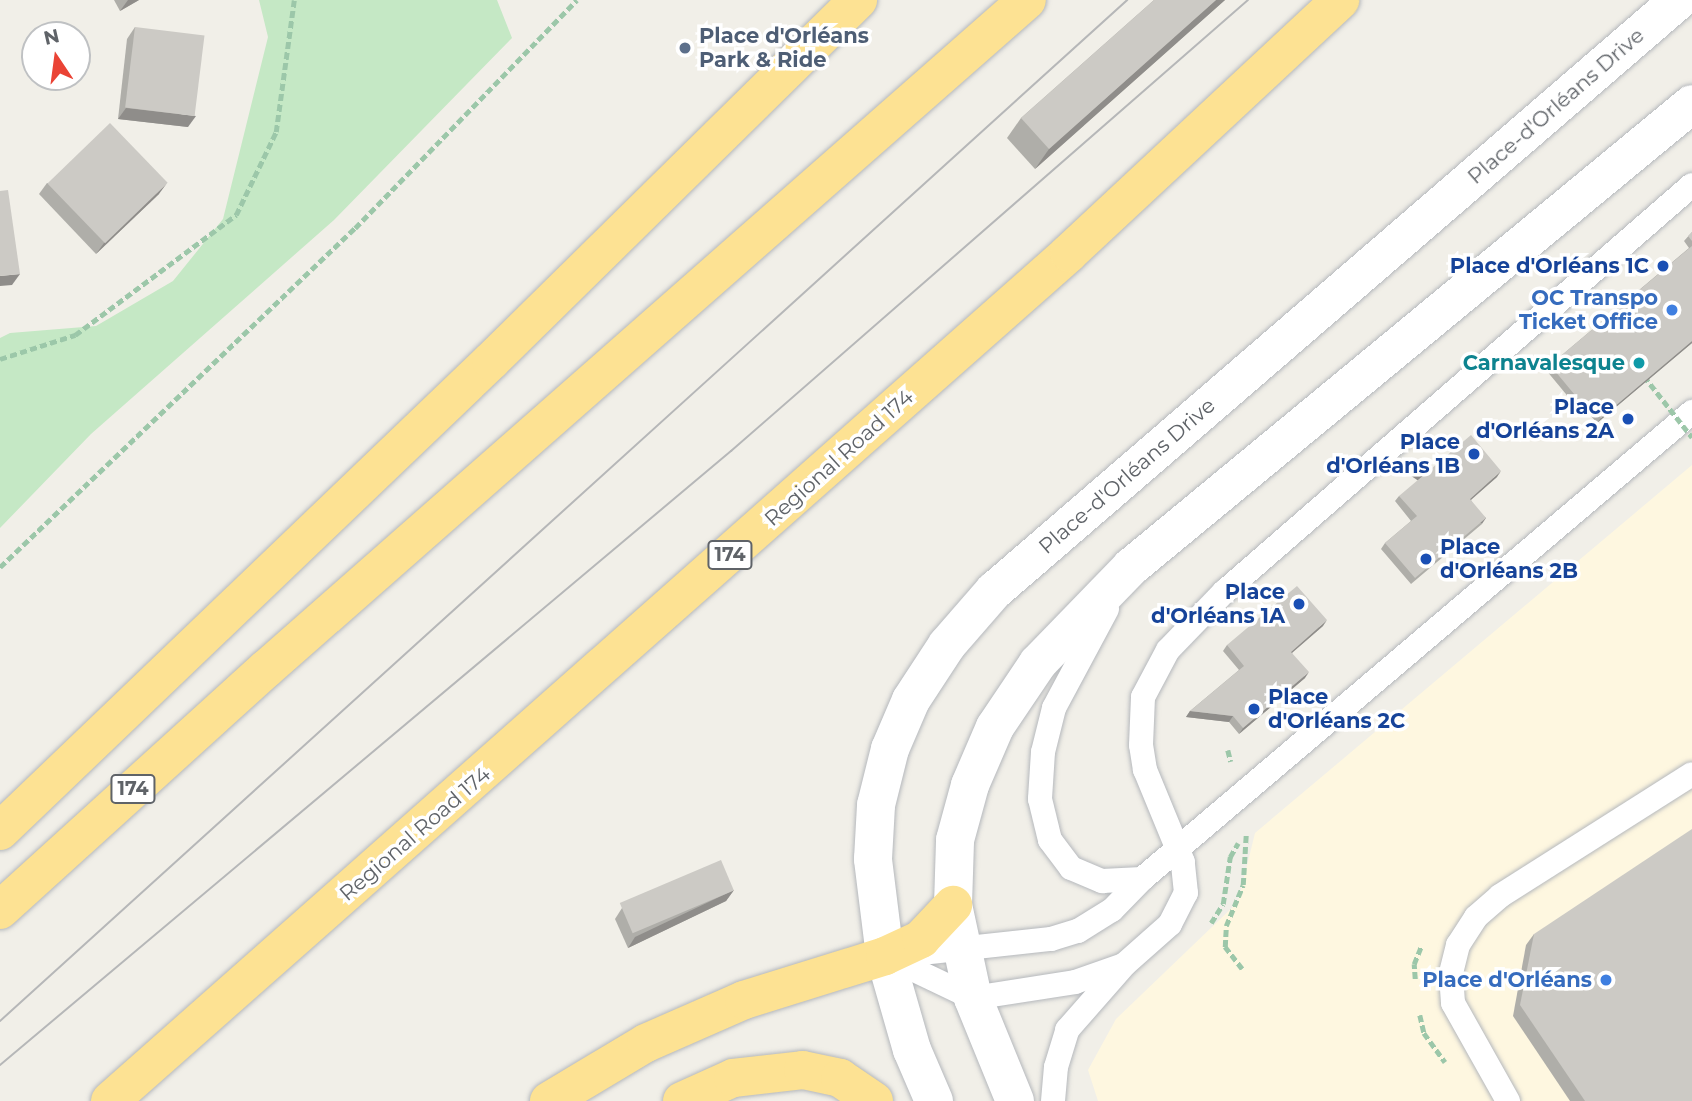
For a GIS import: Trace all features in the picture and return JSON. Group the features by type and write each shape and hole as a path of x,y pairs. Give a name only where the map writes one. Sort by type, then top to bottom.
{"highway":[{"path":"0,831 501,351 858,0"},
{"path":"266,669 444,488 993,0"},
{"name":"174","path":"0,910 266,669 1027,0"},
{"name":"Regional Road 174","path":"110,1101 1059,263 1340,0"},
{"path":"549,1101 646,1043 744,1000 885,956 921,939 953,905"},
{"path":"682,1101 733,1078 803,1070 840,1078 874,1101"}],"main road":[{"name":"Place-d'Orléans Drive","path":"934,1101 912,1050 885,956 873,859 876,804 890,749 911,700 947,645 994,591 1679,0"},
{"path":"1015,1101 973,998 953,905 955,840 970,785 995,727 1038,663 1131,567 1692,104"},
{"path":"1605,177 1692,119"}],"lane":[{"path":"1053,1101 1056,1067 1067,1030 1125,964 1182,908 1187,878 1146,770 1139,721 1152,674 1168,650 1224,592 1692,185"},
{"path":"885,956 1029,943 1078,931 1112,911 1142,879 1692,412"},
{"path":"1131,567 1054,708 1043,752 1040,799 1051,840 1070,868 1102,881 1142,879"},
{"path":"1508,1101 1453,1003 1451,973 1458,945 1476,917 1500,896 1692,774"},
{"path":"885,956 973,998 1074,982 1125,964"}],"path":[{"path":"0,359 75,335 236,215 276,132 295,0"},
{"path":"0,567 355,228 577,0"},
{"path":"1640,371 1692,437"},
{"path":"1242,969 1226,947 1226,926 1243,885 1247,827"}],"shaded area":[{"path":"1692,465 1692,1101 1098,1101 1088,1070 1116,1019 1238,902 1255,833"}],"green space":[{"path":"259,0 497,0 512,38 334,220 91,434 0,528 0,338 10,333 96,326 173,281 223,219 268,37"}],"building":[{"path":"1154,0 1216,0 1049,149 1021,118"},
{"path":"135,27 204,36 195,116 125,107"},
{"path":"110,123 168,183 105,243 47,183"},
{"path":"8,190 20,274 0,276 0,191"},
{"path":"1692,246 1692,341 1601,418 1588,402 1584,406 1550,365"},
{"path":"1471,435 1501,471 1470,499 1486,518 1415,578 1385,543 1417,516 1399,496"},
{"path":"1297,586 1327,620 1291,652 1309,672 1243,728 1233,716 1190,711 1244,666 1227,645"},
{"name":"Place d'Orléans","path":"1692,829 1692,1101 1585,1101 1520,1005 1534,934"},
{"path":"721,860 734,890 633,933 620,903"}],"tram line":[{"path":"0,1021 1127,0"},
{"path":"0,1065 731,451 1248,0"}],"place":[{"name":"Place d'Orléans Park & Ride","path":"685,48"},
{"name":"Place d'Orléans 1C","path":"1663,266"},
{"name":"OC Transpo Ticket Office","path":"1672,310"},
{"name":"Carnavalesque","path":"1639,363"},
{"name":"Place d'Orléans 2A","path":"1628,419"},
{"name":"Place d'Orléans 1B","path":"1474,454"},
{"name":"Place d'Orléans 2B","path":"1426,559"},
{"name":"Place d'Orléans 1A","path":"1299,604"},
{"name":"Place d'Orléans 2C","path":"1254,709"},
{"name":"Place d'Orléans","path":"1606,980"}]}
